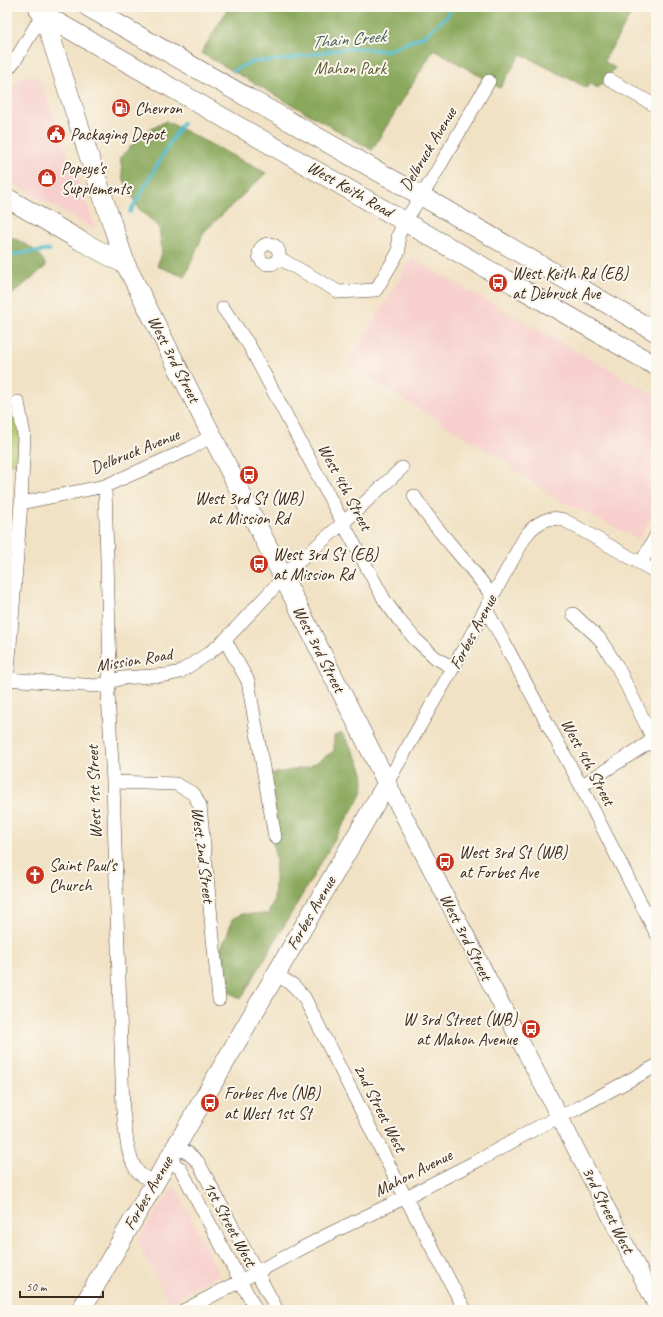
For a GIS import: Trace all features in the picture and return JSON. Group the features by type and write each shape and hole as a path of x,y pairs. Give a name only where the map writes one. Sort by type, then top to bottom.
{"main road":[{"name":"West Keith Road","path":"88,7 656,332"},
{"name":"West Keith Road","path":"42,9 656,366"},
{"name":"West 3rd Street","path":"42,9 126,265 387,783"},
{"path":"7,198 126,265"},
{"name":"Forbes Avenue","path":"81,1310 387,783"}],"street":[{"path":"7,70 16,59 42,9"},
{"path":"610,80 656,106"},
{"name":"Delbruck Avenue","path":"279,258 339,292 376,290 399,251 398,236 405,221 431,181 489,81"},
{"name":"West 4th Street","path":"223,308 249,344 385,601 415,639 436,658 454,668"},
{"path":"7,684 22,503 24,435 18,402"},
{"name":"Delbruck Avenue","path":"22,503 105,486 189,449 212,436"},
{"name":"Mission Road","path":"8,679 96,686 122,678 167,675 180,672 209,653 225,640 295,565 402,468"},
{"name":"West 1st Street","path":"105,486 110,670 108,694 113,782 123,1111 128,1148 135,1167 141,1174 154,1182"},
{"path":"414,496 423,511 478,576 492,596"},
{"name":"Forbes Avenue","path":"387,783 454,668 492,596 530,531 539,523 545,520 559,519 572,524 641,563"},
{"path":"656,536 641,563 656,572"},
{"name":"West 4th Street","path":"486,609 581,786 656,933"},
{"path":"573,614 599,638 617,666 655,742 581,786"},
{"path":"225,640 248,681 275,837"},
{"name":"West 2nd Street","path":"113,782 176,784 194,794 200,806 219,999"},
{"name":"West 3rd Street","path":"387,783 560,1117"},
{"name":"2nd Street West","path":"275,974 293,985 304,997 465,1310"},
{"name":"Mahon Avenue","path":"185,1310 257,1271 406,1197 656,1066"},
{"name":"3rd Street West","path":"560,1117 656,1304"},
{"path":"171,1153 188,1153 198,1162 257,1271"},
{"name":"1st Street West","path":"171,1153 256,1310"},
{"name":"1st Street West","path":"257,1271 277,1310"}],"shaded area":[{"path":"23,76 39,77 94,223 94,229 7,180 7,94"},
{"path":"412,258 656,396 656,510 639,539 549,495 501,459 347,365"},
{"path":"175,1186 219,1274 169,1302 139,1245 139,1237"}],"green space":[{"name":"Mahon Park","path":"229,7 635,7 604,61 615,68 598,88 589,83 587,88 521,54 500,88 434,49 372,150 201,53"},
{"path":"166,121 266,173 204,232 185,277 157,266 162,253 159,227 139,209 123,178 120,157 144,133"},
{"path":"7,235 35,250 46,266 13,294 7,295"},
{"path":"7,402 15,410 21,422 19,462 16,464 7,463"},
{"path":"342,733 362,769 364,785 362,793 241,999 222,988 219,952 228,933 232,919 242,914 268,914 274,900 276,862 266,803 265,775 309,767 334,751 334,736"}],"waterway":[{"name":"Thain Creek","path":"233,71 251,62 282,60 335,50 359,48 386,51 424,36 447,16 453,7"},
{"name":"Thain Creek","path":"130,212 183,123"},
{"name":"Thain Creek","path":"7,255 50,250"}],"place":[{"name":"Chevron","path":"121,108"},
{"name":"Packaging Depot","path":"56,134"},
{"name":"Popeye's Supplements","path":"47,178"},
{"name":"West Keith Rd (EB) at Debruck Ave","path":"498,283"},
{"name":"West 3rd St (WB) at Mission Rd","path":"249,475"},
{"name":"West 3rd St (EB) at Mission Rd","path":"259,564"},
{"name":"West 3rd St (WB) at Forbes Ave","path":"445,862"},
{"name":"Saint Paul's Church","path":"35,875"},
{"name":"W 3rd Street (WB) at Mahon Avenue","path":"531,1029"},
{"name":"Forbes Ave (NB) at West 1st St","path":"210,1103"}]}
